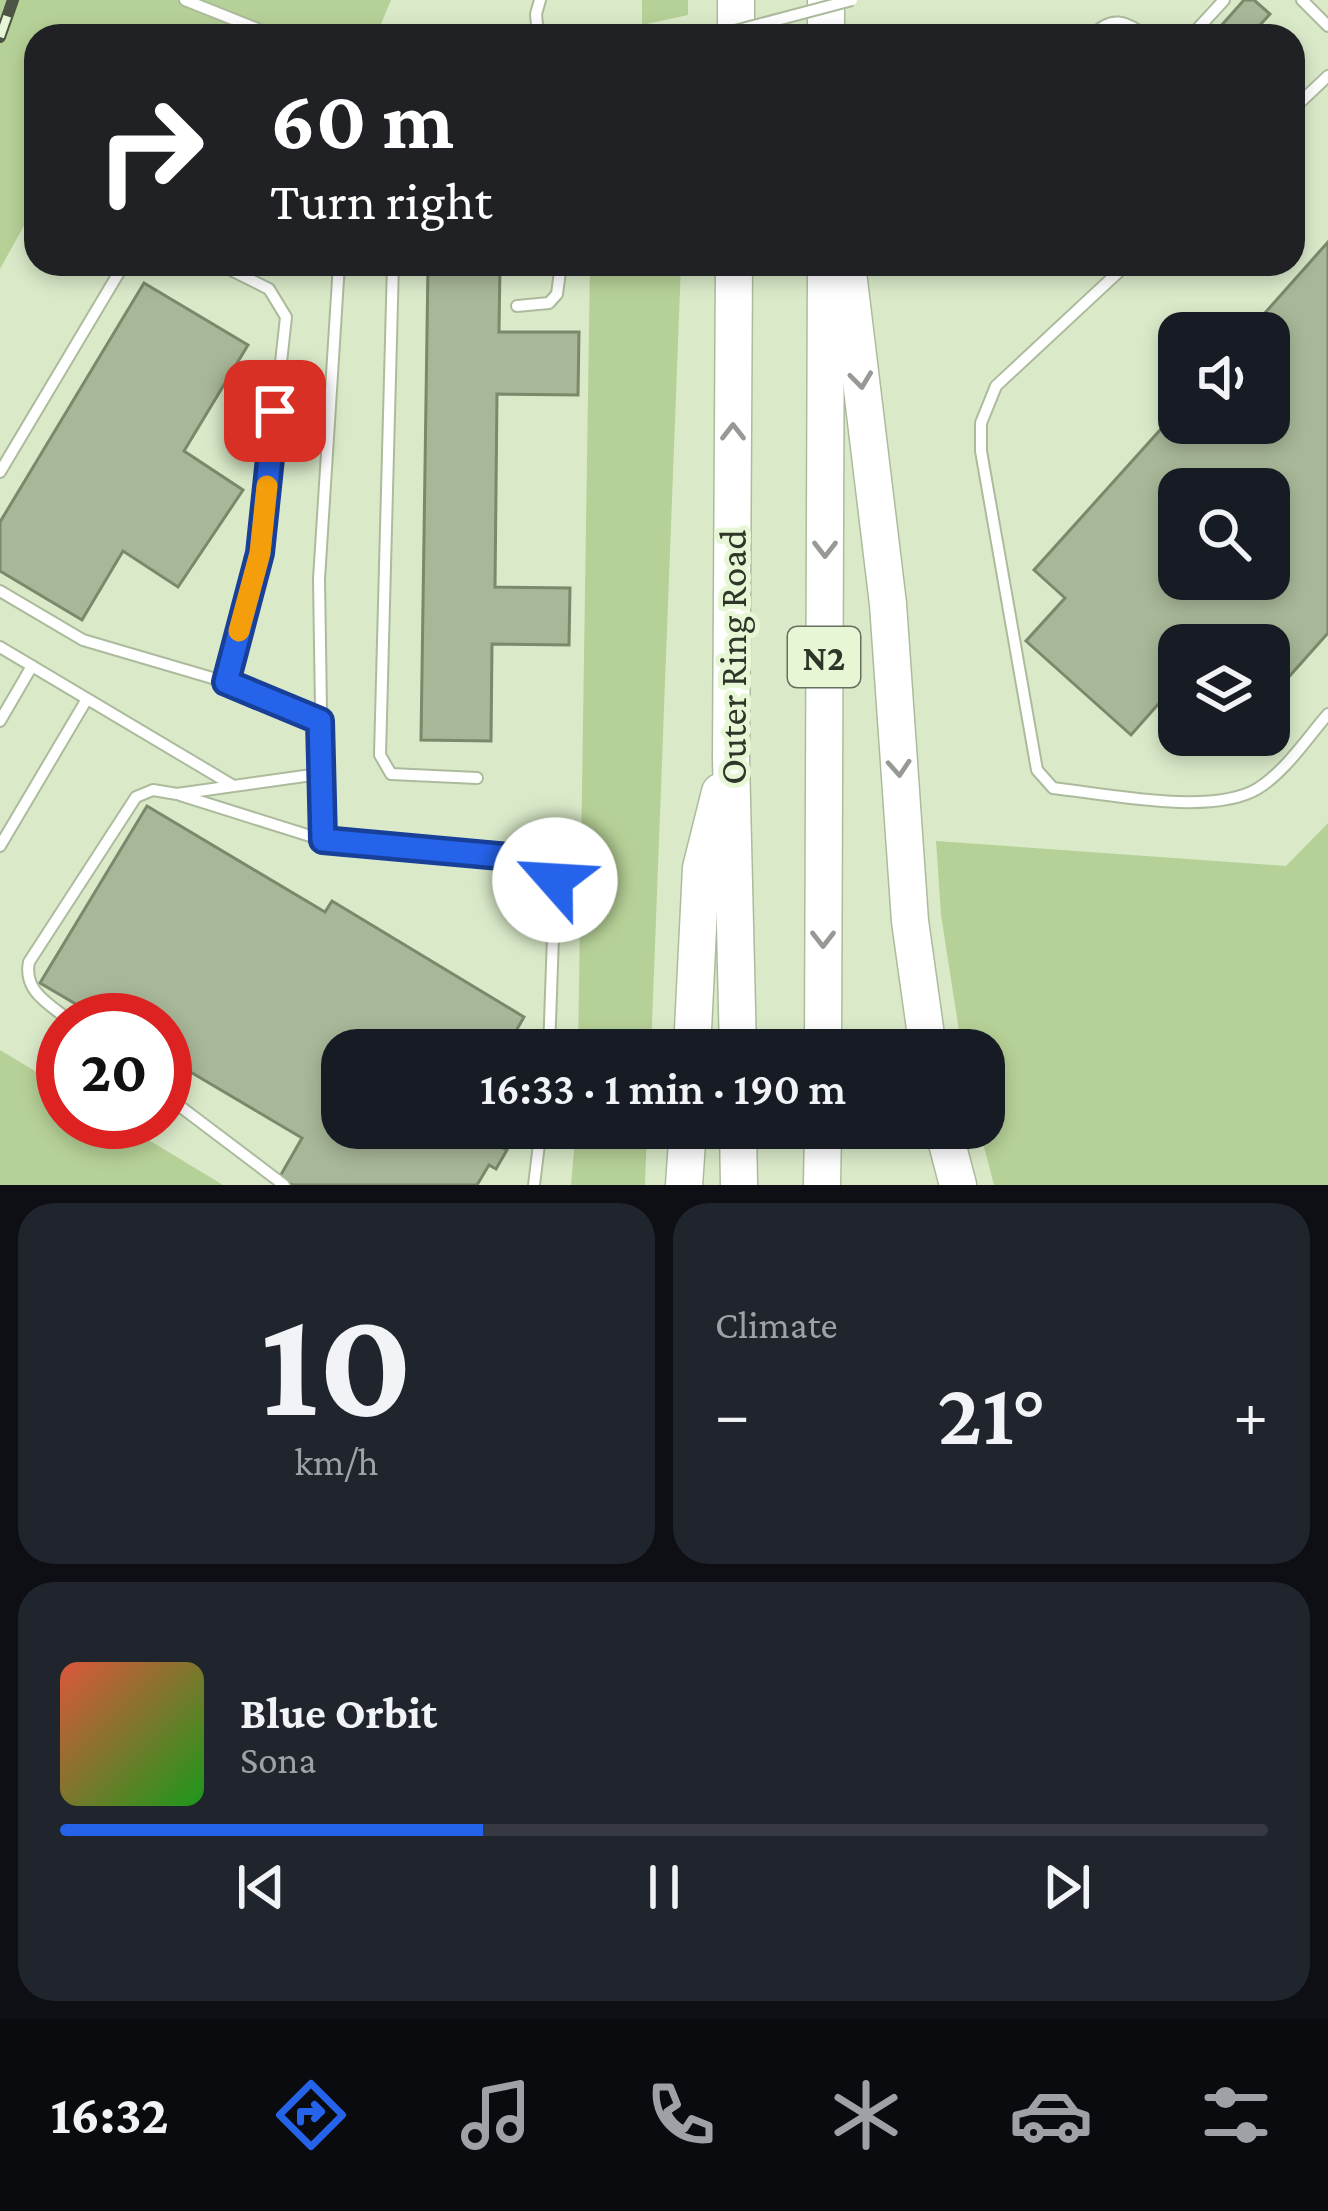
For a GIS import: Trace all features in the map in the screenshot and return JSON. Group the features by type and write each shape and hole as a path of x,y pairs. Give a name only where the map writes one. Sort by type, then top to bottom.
{"highway":[{"name":"Outer Ring Road","path":"734,276 731,759 737,1029"},
{"name":"N2","path":"823,1029 826,276"},
{"path":"848,276 888,604 910,921 925,1029"},
{"path":"693,1029 701,868 731,759"},
{"path":"684,1185 687,1149"},
{"path":"738,1149 739,1185"},
{"path":"822,1185 823,1149"},
{"path":"949,1149 958,1185"}],"lane":[{"path":"185,0 245,24"},
{"path":"528,0 537,24"},
{"path":"536,14 541,0"},
{"path":"761,24 852,0"},
{"path":"1202,24 1224,0"},
{"path":"1302,0 1328,26"},
{"path":"1305,98 1328,76"},
{"path":"0,472 117,276"},
{"path":"226,682 260,553 286,317 268,289 243,276"},
{"path":"323,840 319,579 338,276"},
{"path":"393,276 380,754 391,774 477,778"},
{"path":"517,306 549,303 557,294 559,276"},
{"path":"1113,276 996,386 981,423 988,495 1037,770 1053,788 1215,804 1256,790 1328,714"},
{"path":"0,591 83,640 226,682 320,721"},
{"path":"0,647 232,784"},
{"path":"0,721 32,666"},
{"path":"0,846 87,699"},
{"path":"177,794 320,774"},
{"path":"36,994 27,974 29,962 136,797 153,790 323,840 544,863 555,880 549,1029"},
{"path":"192,1115 284,1185"},
{"path":"534,1185 538,1149"}],"green space":[{"path":"0,0 391,0 381,24 24,24 24,226 0,269"},
{"path":"642,0 688,0 688,15 642,24"},
{"path":"590,276 681,276 652,1029 578,1029"},
{"path":"1328,823 1328,1185 994,1185 985,1149 1005,1149 1005,1029 959,1029 941,915 936,841 1286,866"},
{"path":"0,1050 36,1072 36,1149 164,1149 223,1185 0,1185"},
{"path":"574,1149 646,1149 645,1185 571,1185"}],"building":[{"path":"1244,0 1254,0 1270,14 1261,24 1223,24"},
{"path":"1328,242 1328,633 1290,676 1290,624 1158,624 1158,704 1131,735 1026,641 1065,598 1034,570 1158,432 1158,444 1290,444 1290,312 1266,312 1298,276 1305,276 1305,268"},
{"path":"428,276 500,276 499,332 579,332 578,395 497,394 495,587 570,588 569,645 492,644 491,741 421,740"},
{"path":"144,283 248,345 184,451 243,490 178,587 123,551 82,620 0,571 0,522"},
{"path":"147,806 325,912 332,901 524,1017 517,1029 321,1029 321,1149 507,1150 496,1169 489,1165 477,1185 293,1185 279,1178 302,1138 192,1073 192,993 57,993 40,983"}],"railway":[{"path":"0,37 13,0"}],"slow traffic":[{"path":"239,631 260,553 267,486"}],"route":[{"path":"275,411 260,553 226,682 320,721 323,840 532,859 544,863 555,880"}]}
